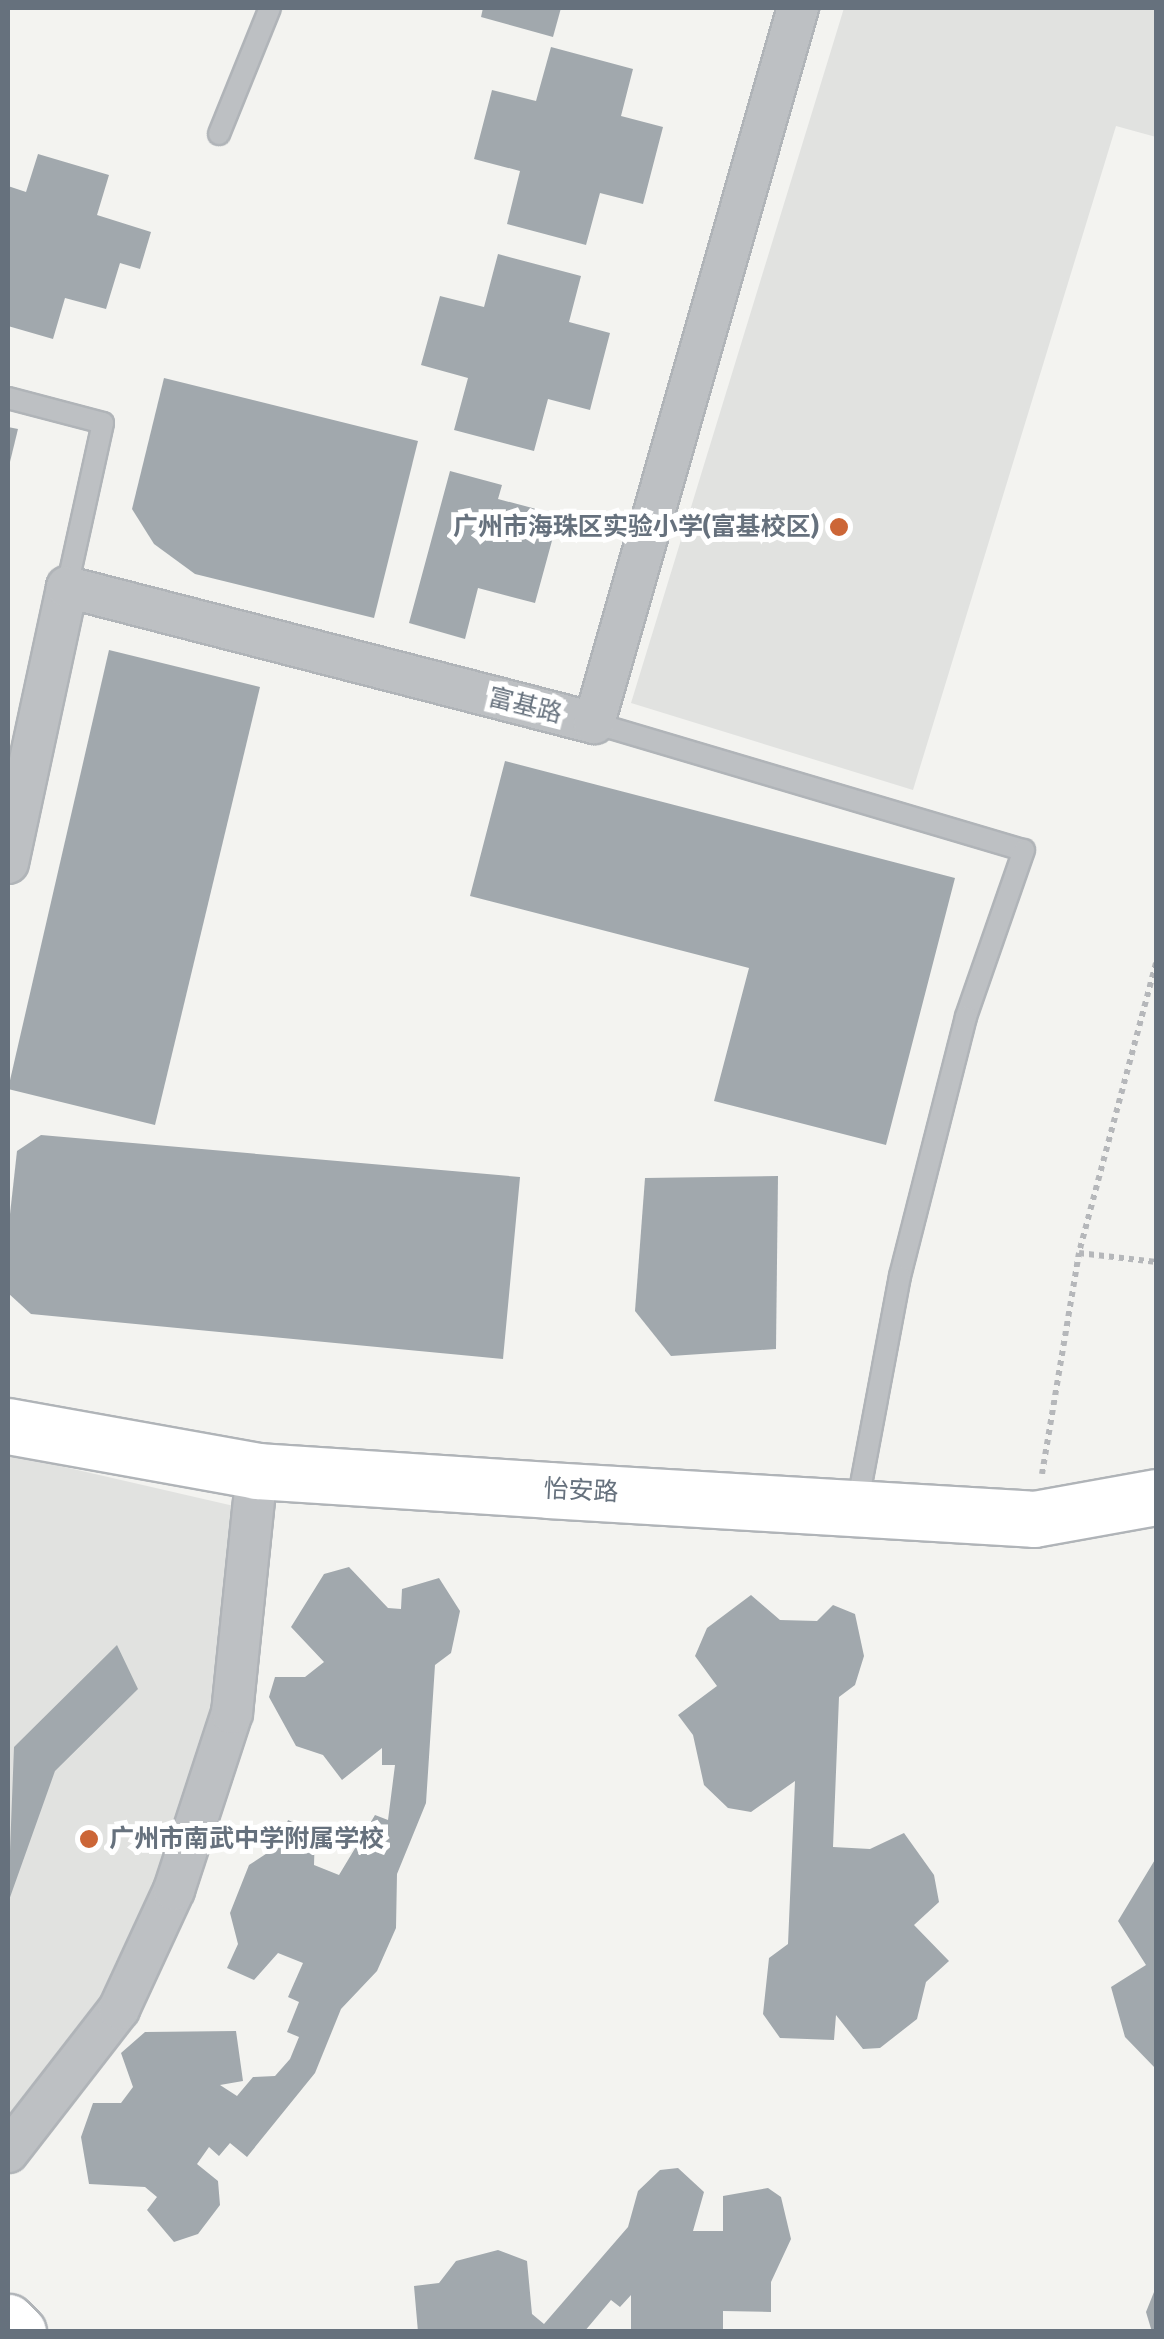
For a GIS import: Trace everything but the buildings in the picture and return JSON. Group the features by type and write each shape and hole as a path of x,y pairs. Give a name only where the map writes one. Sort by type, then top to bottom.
{"street":[{"name":"富基路","path":"67,588 594,723 798,8"},
{"path":"8,863 67,588"},
{"name":"怡安路","path":"8,1426 258,1471 856,1508 1034,1519 1156,1497"},
{"path":"8,2152 119,2009 174,1890 232,1714 258,1471"},
{"path":"8,2322 18,2332"}],"lane":[{"path":"219,134 270,8"},
{"path":"8,398 103,422 67,588"},
{"path":"594,723 1024,850 966,1016 900,1276 856,1508"}],"path":[{"path":"1034,1519 1079,1254 1156,963"},
{"path":"1079,1254 1156,1262"}],"shaded area":[{"name":"广州市海珠区实验小学(富基校区)","path":"844,8 1156,8 1156,137 1116,126 913,790 631,703"},
{"name":"广州市南武中学附属学校","path":"8,1454 234,1506 218,1707 123,1970 8,2116"}],"place":[{"name":"广州市海珠区实验小学(富基校区)","path":"839,527"},
{"name":"广州市南武中学附属学校","path":"89,1839"}]}
